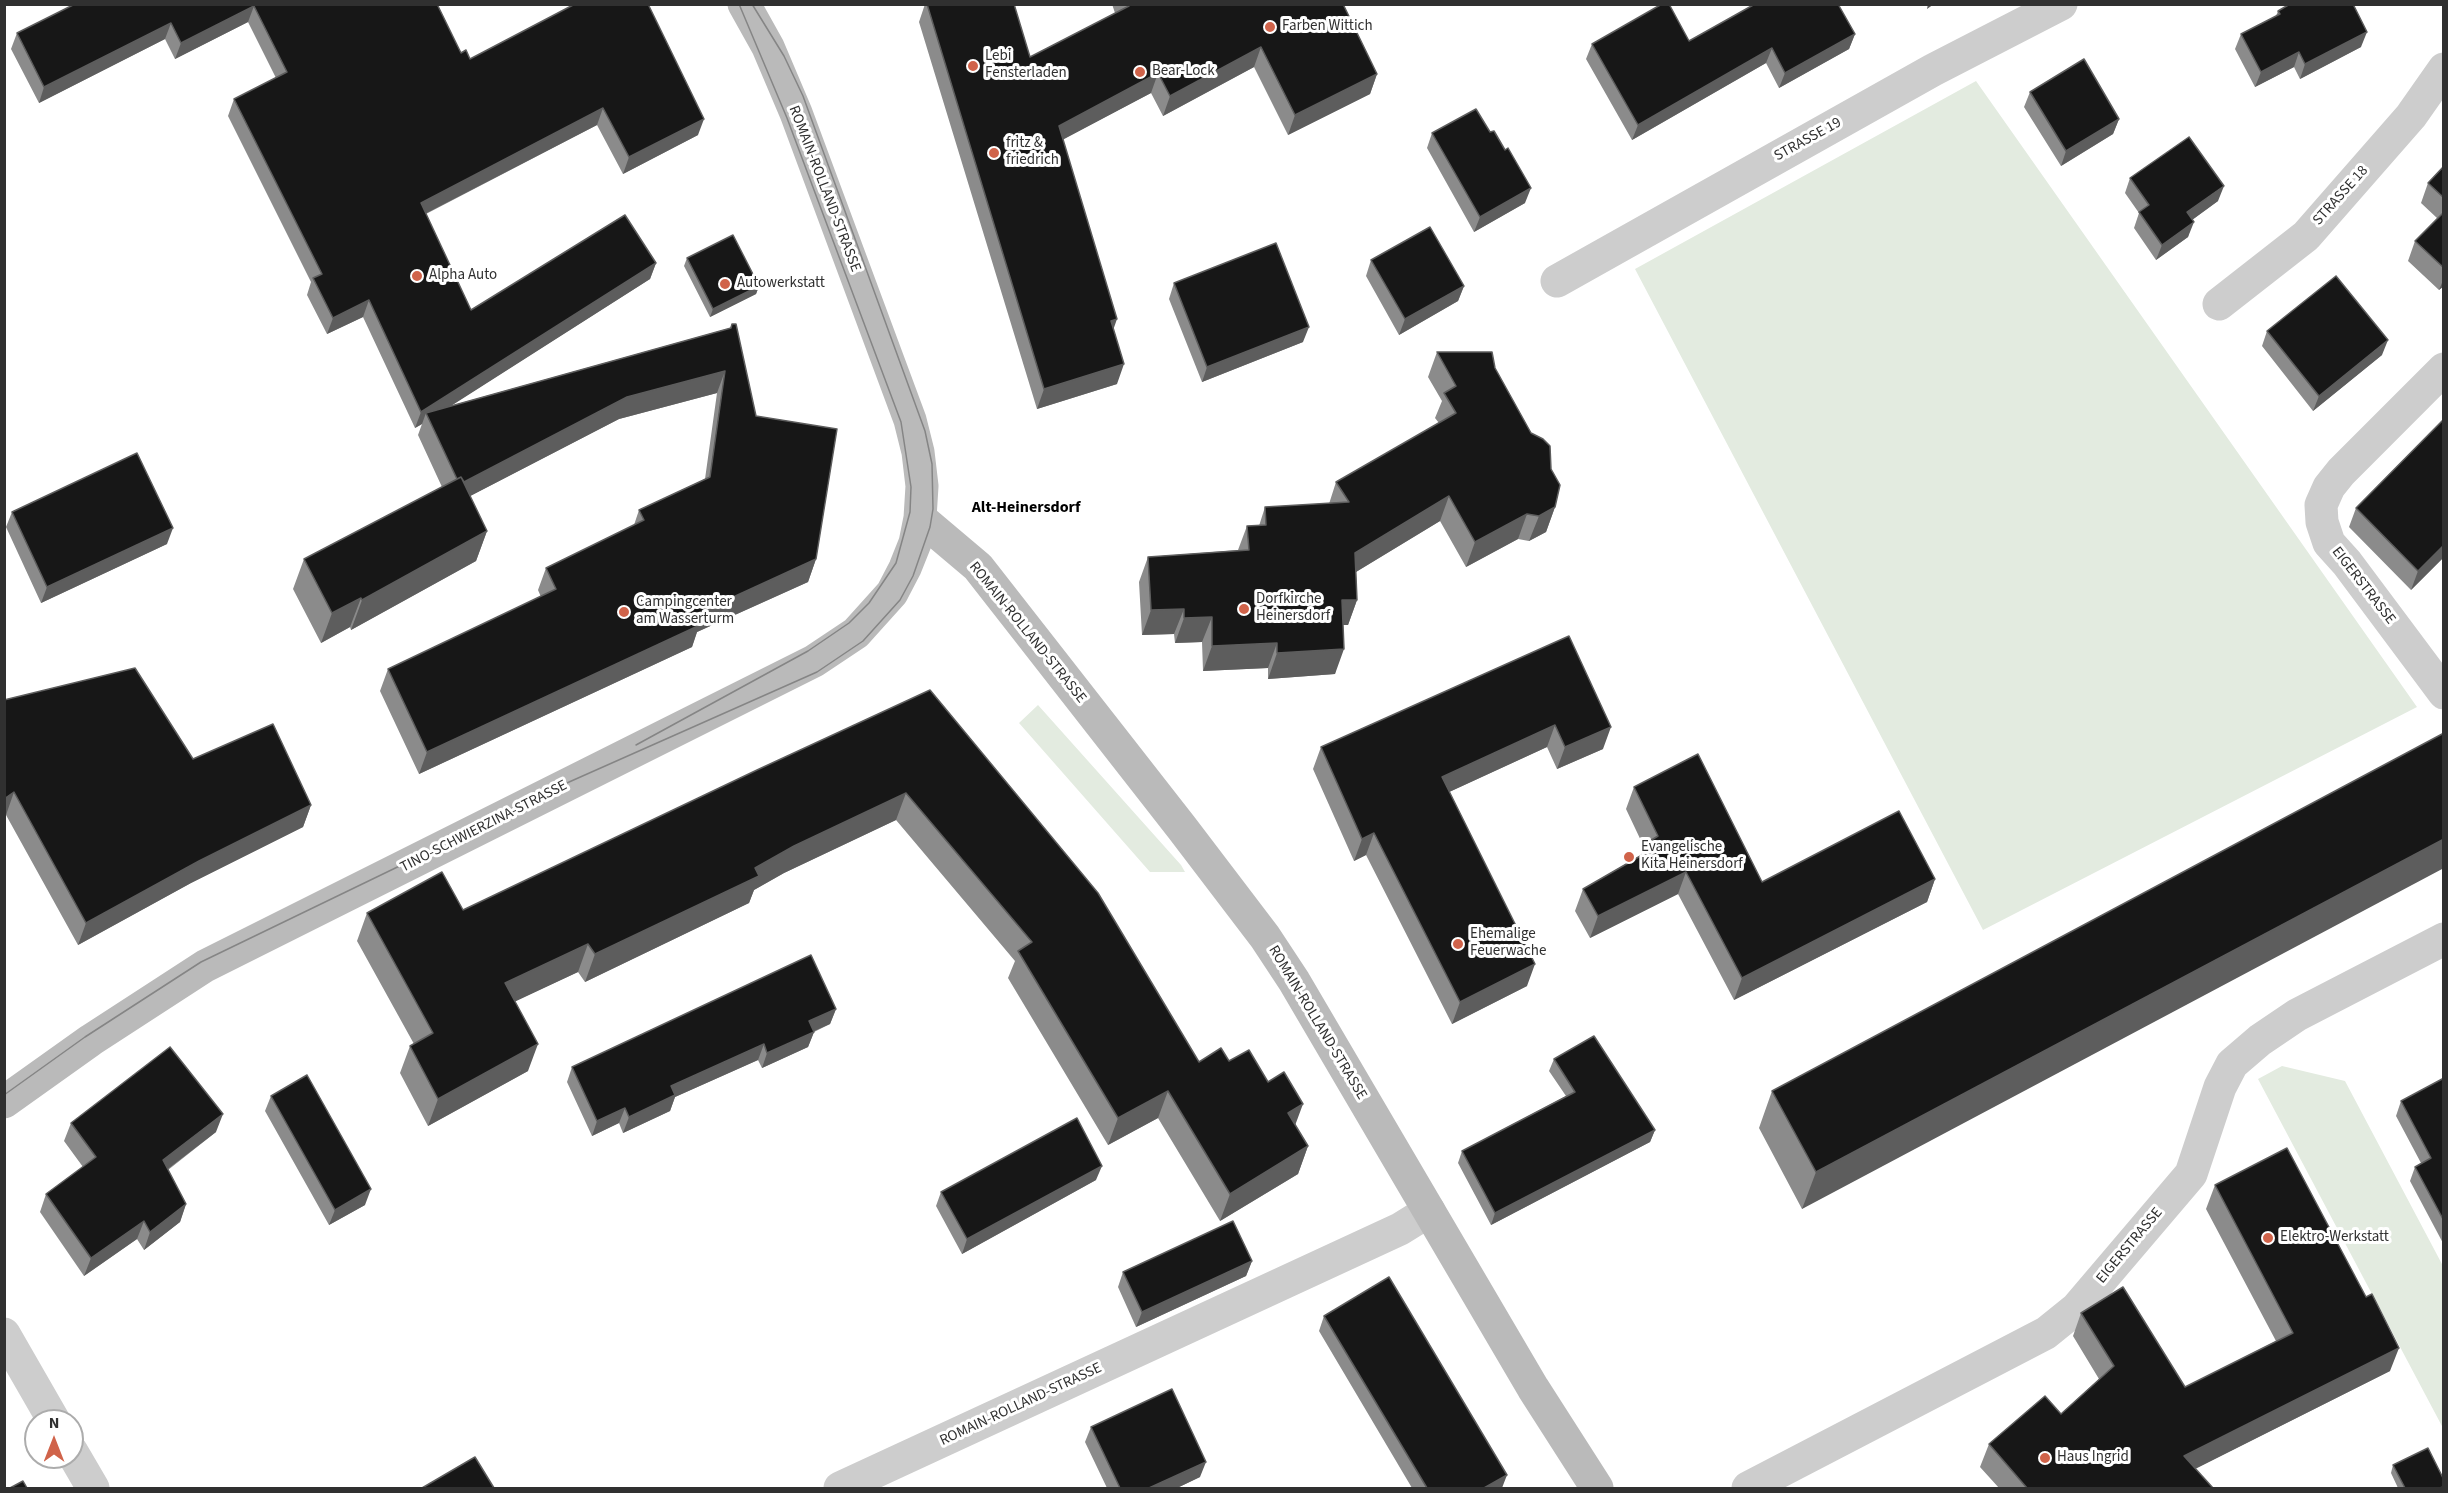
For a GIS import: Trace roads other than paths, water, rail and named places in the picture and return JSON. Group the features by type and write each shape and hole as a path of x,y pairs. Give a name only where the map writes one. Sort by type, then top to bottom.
{"main road":[{"name":"ROMAIN-ROLLAND-STRASSE","path":"744,4 768,47 796,113 907,409 919,460 922,486 920,518 978,567 1265,938 1294,981 1539,1397 1597,1488"},
{"name":"TINO-SCHWIERZINA-STRASSE","path":"4,1102 91,1040 205,966 494,823 552,791 832,650 856,633 892,593 915,543 920,518"}],"street":[{"name":"STRASSE 19","path":"1557,281 1933,70 2061,4"},
{"name":"STRASSE 18","path":"2219,304 2306,236 2411,116 2444,69"},
{"name":"EIGERSTRASSE","path":"2444,369 2341,472 2329,487 2321,505 2322,522 2329,543 2347,563 2444,693"},
{"name":"EIGERSTRASSE","path":"1748,1488 2046,1333 2077,1308 2191,1174 2220,1087 2232,1064 2260,1040 2296,1015 2444,939"},
{"name":"ROMAIN-ROLLAND-STRASSE","path":"840,1488 1400,1229 1429,1211"},
{"path":"4,1334 47,1409"},
{"path":"82,1469 93,1488"}],"tram line":[{"path":"636,745 808,651 849,623 869,603 896,563 910,512 911,487 901,422 787,118 739,4"},
{"path":"4,1095 85,1037 201,962 445,844 524,802 817,672 863,641 900,600 913,576 930,527 933,509 932,464 925,431 803,96 784,56 752,4"}],"place":[{"name":"Farben Wittich","path":"1270,27"},
{"name":"Lebi Fensterladen","path":"973,66"},
{"name":"Bear-Lock","path":"1140,72"},
{"name":"fritz & friedrich","path":"994,153"},
{"name":"Alpha Auto","path":"417,276"},
{"name":"Autowerkstatt","path":"725,284"},
{"name":"Dorfkirche Heinersdorf","path":"1244,609"},
{"name":"Campingcenter am Wasserturm","path":"624,612"},
{"name":"Evangelische Kita Heinersdorf","path":"1629,857"},
{"name":"Ehemalige Feuerwache","path":"1458,944"},
{"name":"Elektro-Werkstatt","path":"2268,1238"},
{"name":"Haus Ingrid","path":"2045,1458"}],"district":[{"name":"Alt-Heinersdorf","path":"1026,508"}]}
